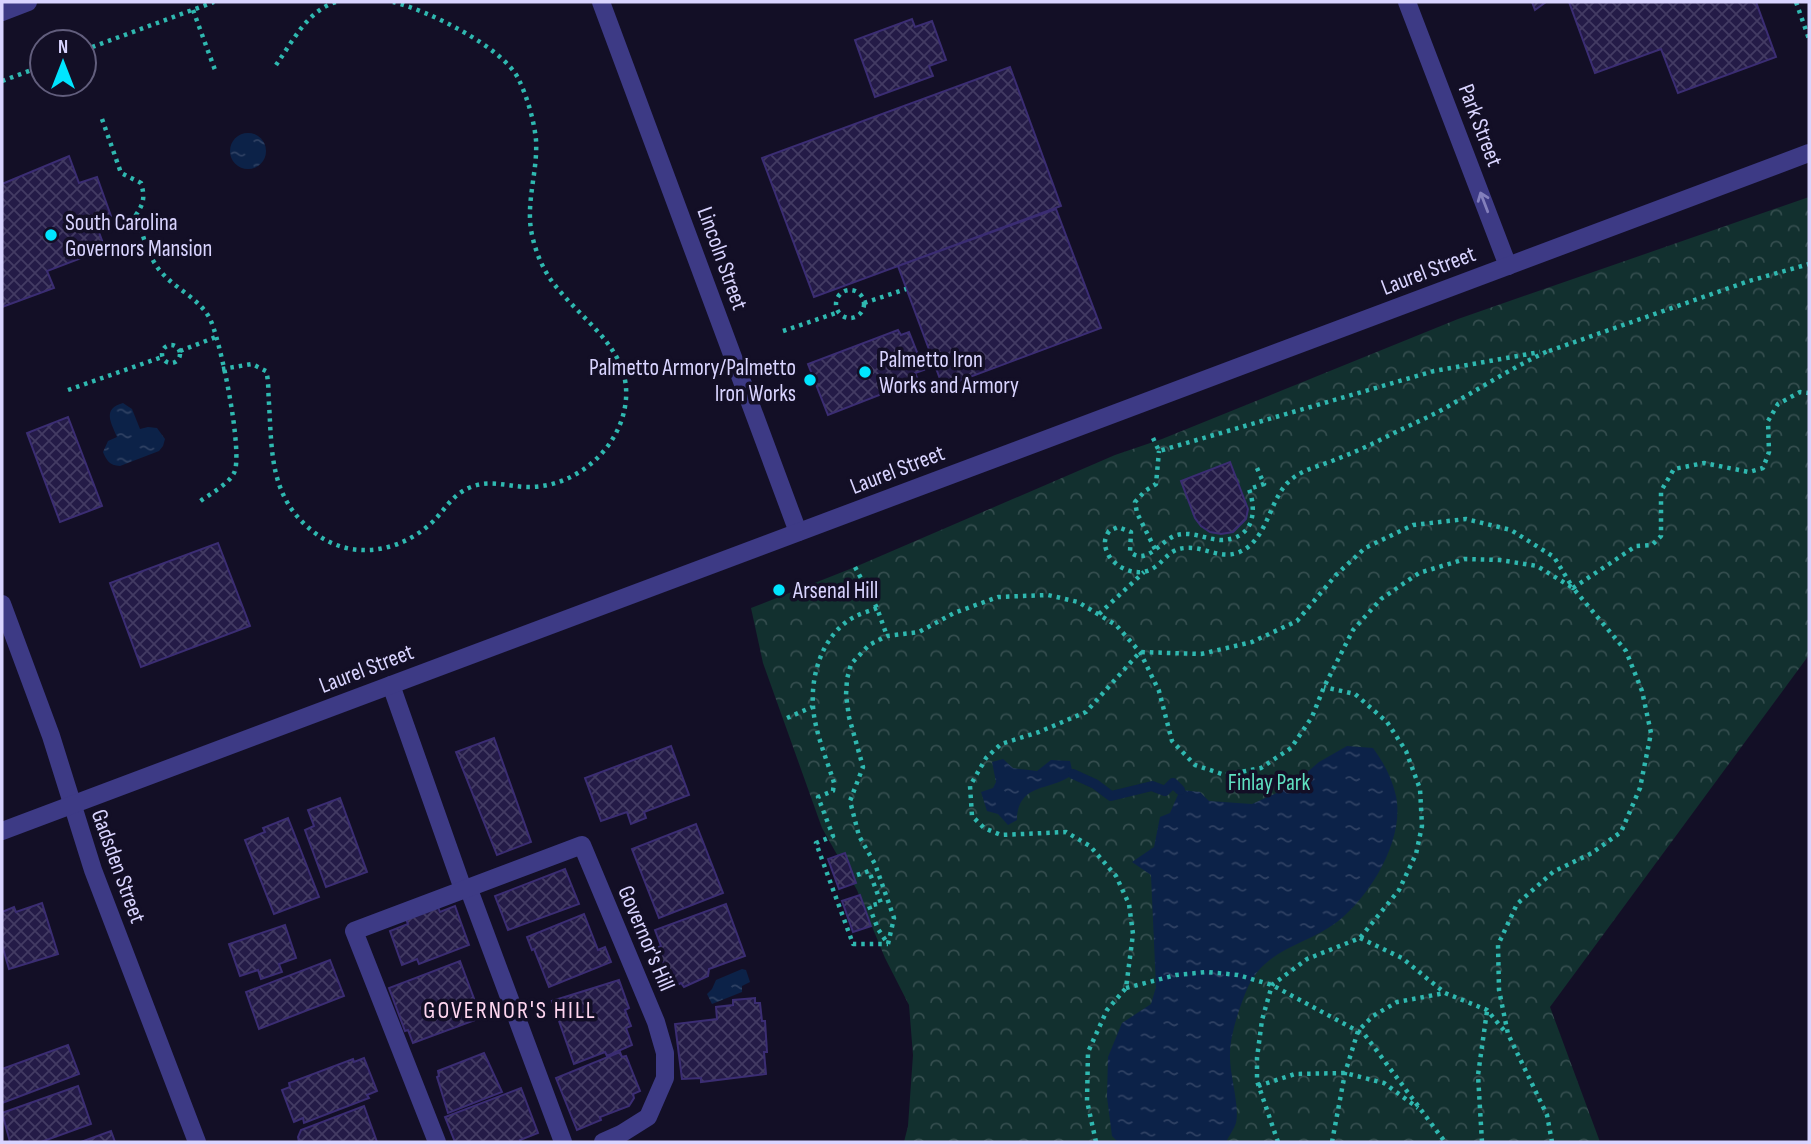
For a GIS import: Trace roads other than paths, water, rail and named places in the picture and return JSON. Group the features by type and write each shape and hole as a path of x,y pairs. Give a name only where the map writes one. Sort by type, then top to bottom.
{"street":[{"path":"2,12 28,2"},
{"name":"Lincoln Street","path":"601,2 798,532"},
{"name":"Park Street","path":"1408,2 1508,266"},
{"name":"Laurel Street","path":"2,831 1809,153"},
{"name":"Gadsden Street","path":"2,604 51,736 93,870 197,1142"},
{"path":"391,685 563,1142"},
{"name":"Governor's Hill","path":"437,1142 354,931 582,845 656,1022 664,1053 665,1077 648,1117 603,1142"}],"water":[{"path":"248,133 261,138 266,151 261,164 248,169 235,164 230,151 235,138"},
{"path":"123,403 132,409 140,429 157,428 165,439 159,451 120,466 109,462 103,452 108,441 117,437 110,412"},
{"path":"1347,746 1373,748 1390,777 1396,796 1397,813 1390,848 1373,882 1349,911 1325,930 1276,955 1256,974 1248,987 1230,1046 1237,1116 1226,1142 1118,1142 1112,1136 1107,1097 1108,1057 1122,1023 1151,1004 1156,987 1151,875 1132,862 1154,847 1160,817 1170,813 1180,790 1200,792 1209,801 1252,804 1290,787 1319,762"},
{"path":"1003,759 1013,768 1037,771 1051,760 1070,761 1073,774 1065,780 1030,793 1023,799 1017,820 1008,825 998,814 987,811 981,792 993,788 996,782 992,762"},
{"path":"742,969 746,970 750,982 742,986 742,992 712,1004 707,994 716,980"}],"waterway":[{"path":"1073,774 1095,784 1111,796 1152,786 1165,791 1173,783 1180,790"}],"place":[{"name":"South Carolina Governors Mansion","path":"51,235"},
{"name":"Palmetto Iron Works and Armory","path":"865,372"},
{"name":"Palmetto Armory/Palmetto Iron Works","path":"810,380"},
{"name":"Arsenal Hill","path":"779,590"}],"district":[{"name":"GOVERNOR'S HILL","path":"510,1010"}],"park label":[{"name":"Finlay Park","path":"1269,782"}]}
